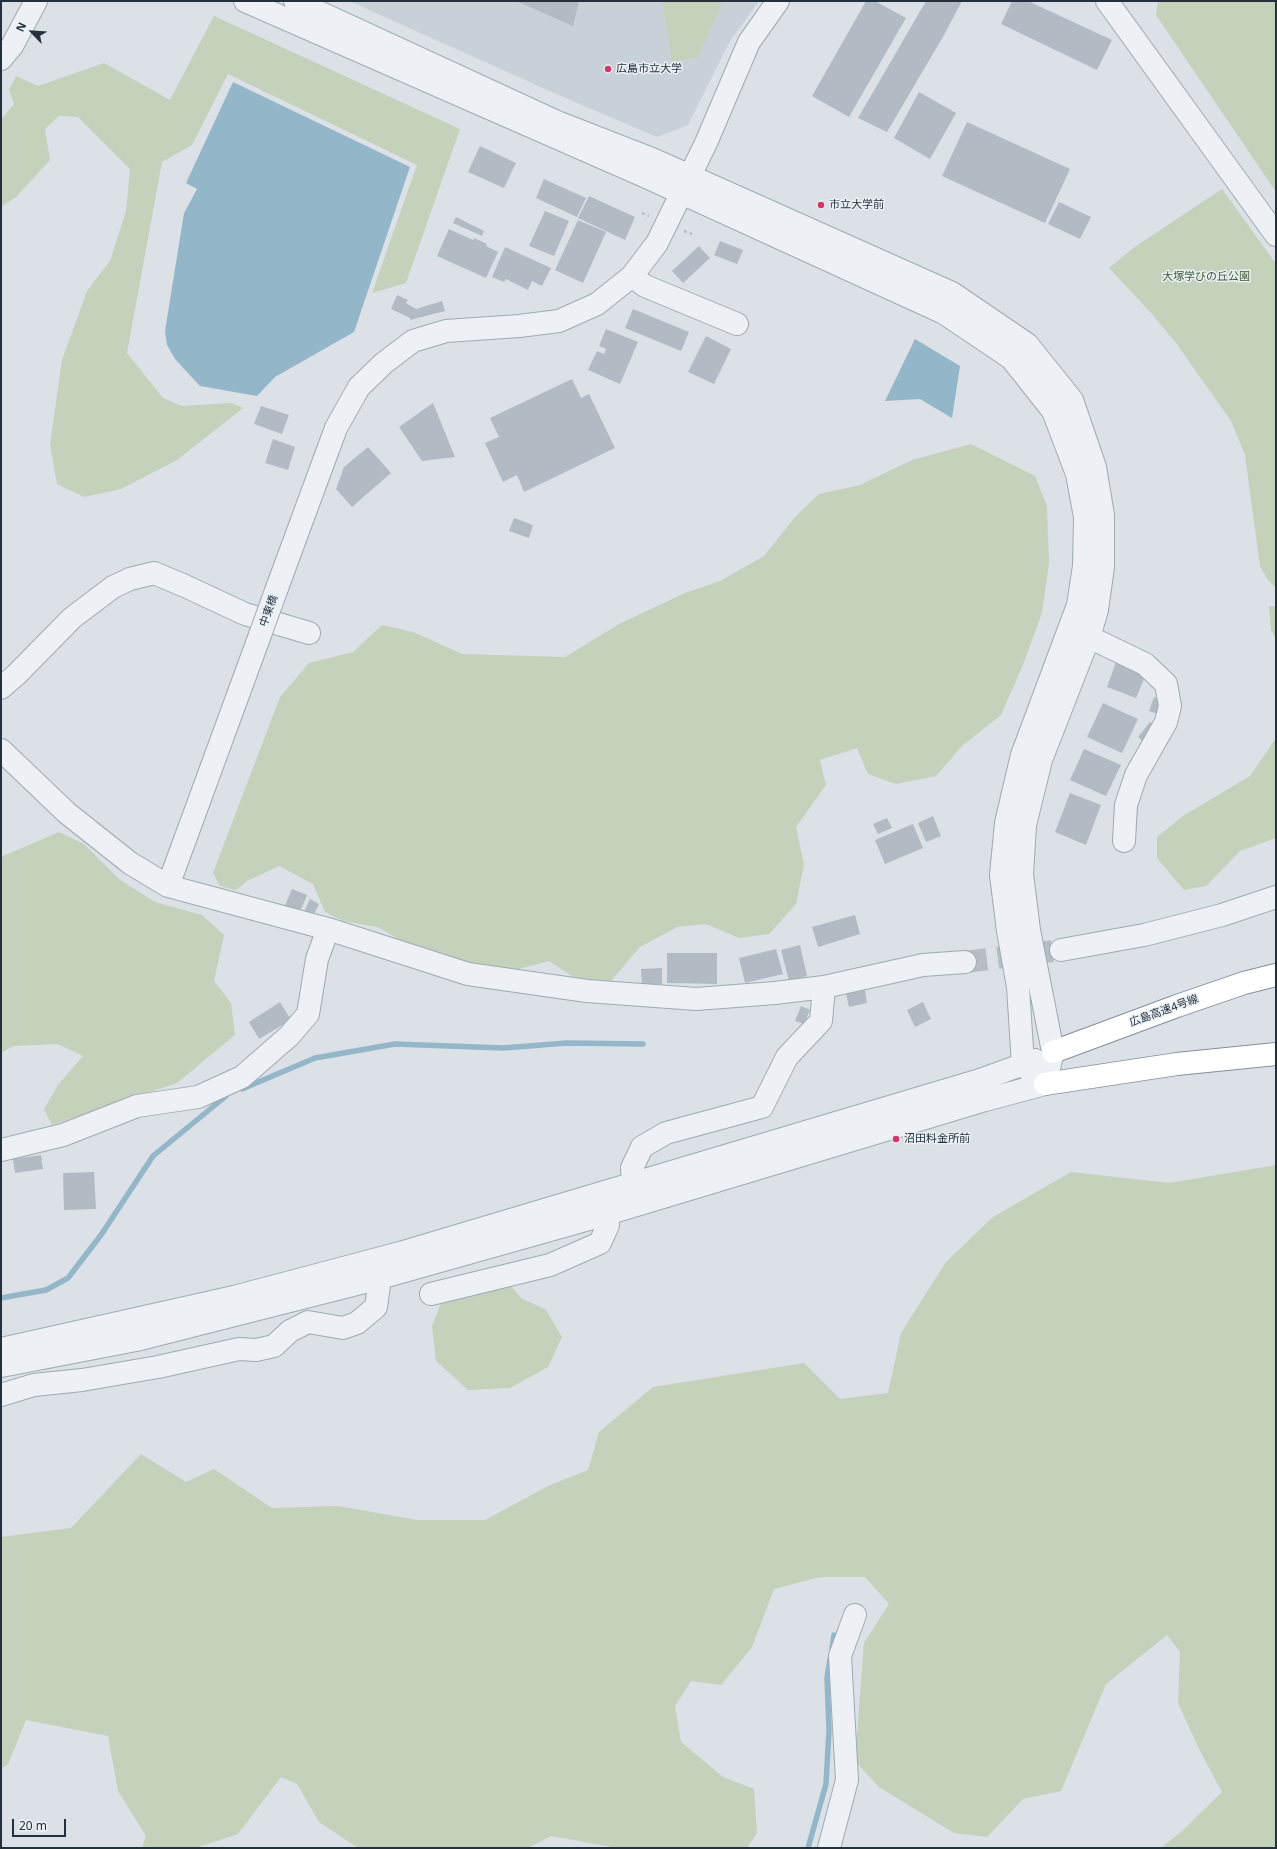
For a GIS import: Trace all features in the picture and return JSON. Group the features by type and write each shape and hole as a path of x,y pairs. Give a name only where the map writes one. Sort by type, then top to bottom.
{"highway":[{"name":"広島高速4号線","path":"1053,1052 1177,1006 1244,983 1276,975"},
{"path":"1045,1084 1177,1064 1276,1054"}],"street":[{"path":"1,59 12,46 36,1"},
{"path":"245,1 685,185 952,293 1027,344 1072,400 1095,467 1103,515 1103,567 1097,610 1089,637 1040,760 1025,825 1022,874 1027,916 1053,1052 1045,1084"},
{"path":"295,1 557,122 652,159 685,185 944,313 1011,358 1053,411 1078,474 1085,517 1084,566 1078,605 1022,755 1006,823 1001,875 1008,931 1018,987 1023,1065 1045,1084"},
{"name":"中東橋","path":"168,886 336,428 359,387 384,363 413,341 446,331 520,326 559,321 598,304 632,276 657,243 706,143 749,42 778,1"},
{"path":"1107,1 1276,235"},
{"path":"632,276 645,286 737,324"},
{"path":"1,688 72,618 113,587 130,579 154,573 244,614 309,634"},
{"path":"1089,637 1145,664 1166,684 1170,706 1166,722 1136,775 1126,805 1124,841"},
{"path":"1,750 67,813 130,863 168,886 328,929 468,974 587,991 696,999 775,994 824,987 923,965 965,962"},
{"path":"1061,950 1151,933 1222,915 1276,897"},
{"path":"1,1150 63,1135 137,1106 198,1097 242,1077 289,1036 308,1014 317,959 328,929"},
{"path":"633,1183 632,1168 642,1147 666,1133 762,1107 787,1057 821,1020 824,987"},
{"path":"1,1349 234,1297 400,1253 972,1083 1023,1065 1053,1052"},
{"path":"1,1366 136,1340 380,1278 607,1214 985,1100 1045,1084"},
{"path":"431,1294 550,1265 600,1243 608,1225 607,1214"},
{"path":"1,1395 34,1385 90,1379 158,1367 239,1349 256,1350 274,1346 290,1331 308,1322 343,1328 358,1323 376,1307 380,1278"},
{"path":"829,1848 847,1780 840,1656 855,1615"}],"shaded area":[{"name":"広島市立大学","path":"349,1 759,1 730,41 688,125 657,137 563,97"}],"green space":[{"path":"662,1 723,1 698,57 672,62"},
{"path":"1158,1 1276,1 1276,192 1156,15"},
{"path":"214,16 460,129 406,283 372,293 417,165 228,74 192,145 162,162 127,353 163,398 182,406 232,403 243,408 177,460 121,489 84,497 57,484 50,445 62,360 87,291 110,261 126,211 130,169 78,117 59,116 45,129 50,160 16,197 1,207 1,120 14,104 9,90 16,76 38,86 104,63 170,100"},
{"name":"大塚学びの丘公園","path":"1222,189 1276,264 1276,588 1268,580 1260,566 1245,455 1231,421 1176,343 1152,314 1109,268 1136,246"},
{"path":"971,444 1035,476 1047,506 1049,563 1042,613 1022,667 1001,715 962,746 936,776 896,784 868,774 857,748 820,760 826,785 796,827 804,865 796,904 769,934 739,938 706,924 677,927 640,947 610,982 578,980 549,961 515,970 471,967 413,948 378,927 343,921 325,912 313,884 279,866 247,881 236,890 220,886 213,873 280,697 309,663 353,652 382,625 413,632 462,654 565,657 621,623 685,593 720,581 764,556 795,517 819,494 860,485 912,460"},
{"path":"1269,606 1276,606 1276,639 1271,630"},
{"path":"1276,738 1276,838 1240,851 1206,886 1184,890 1157,858 1157,837 1183,816 1250,776"},
{"path":"59,832 84,844 120,880 155,902 202,915 224,935 214,981 231,1003 235,1035 177,1083 52,1125 44,1109 58,1085 83,1056 58,1044 13,1046 1,1053 1,857"},
{"path":"1276,1165 1276,1848 1161,1848 1182,1831 1222,1792 1199,1749 1178,1703 1180,1652 1167,1635 1106,1684 1061,1791 1023,1799 987,1837 954,1833 879,1787 855,1761 864,1643 889,1604 865,1577 820,1577 774,1589 752,1647 721,1685 691,1681 675,1706 681,1742 723,1777 754,1789 757,1833 747,1848 617,1848 551,1836 528,1848 358,1848 319,1822 297,1784 281,1777 238,1834 196,1848 142,1848 146,1836 118,1791 108,1736 26,1720 8,1764 1,1769 1,1537 71,1528 141,1454 186,1482 214,1469 272,1508 339,1506 416,1520 485,1520 548,1486 588,1470 599,1432 653,1387 804,1363 840,1399 888,1393 901,1333 946,1262 993,1217 1071,1172 1169,1183"},
{"path":"507,1281 521,1298 546,1310 562,1337 548,1367 510,1388 468,1390 436,1361 432,1326 443,1298"}],"water":[{"path":"233,82 410,167 354,332 275,377 257,396 200,386 175,359 167,345 165,331 184,213 197,189 186,183"},
{"path":"915,339 960,366 952,418 920,399 885,401"}],"building":[{"path":"516,1 579,1 573,26"},
{"path":"866,1 875,1 906,18 849,117 812,96"},
{"path":"926,1 962,1 944,35 887,132 858,118"},
{"path":"1012,1 1028,1 1112,40 1097,70 1001,24"},
{"path":"919,92 956,113 930,159 894,138"},
{"path":"967,122 1070,169 1045,223 942,176"},
{"path":"480,146 516,163 504,188 468,172"},
{"path":"544,179 586,198 577,217 536,198"},
{"path":"589,196 635,217 625,240 578,218"},
{"path":"1059,202 1091,217 1080,239 1048,224"},
{"path":"545,211 569,221 554,256 529,246"},
{"path":"456,217 484,231 482,236 453,223"},
{"path":"578,220 606,232 583,283 555,270"},
{"path":"449,229 473,240 474,238 487,244 486,246 498,252 486,278 437,256"},
{"path":"720,241 743,250 737,264 714,255"},
{"path":"699,246 710,258 683,283 672,271"},
{"path":"505,247 551,268 542,286 532,281 528,290 506,279 504,282 492,277"},
{"path":"397,295 408,300 406,303 416,309 442,301 445,311 410,320 410,318 391,309"},
{"path":"633,309 689,332 681,351 625,328"},
{"path":"606,329 638,342 620,384 588,370 597,351 604,354 606,349 599,346"},
{"path":"706,336 731,349 714,384 688,372"},
{"path":"572,379 581,398 589,394 615,448 524,492 517,475 503,482 485,443 499,437 490,418"},
{"path":"433,403 455,457 422,461 399,427"},
{"path":"261,406 289,415 282,434 254,424"},
{"path":"273,439 295,447 288,470 265,463"},
{"path":"368,447 391,473 352,507 336,489 344,467"},
{"path":"514,518 533,525 529,538 509,531"},
{"path":"1116,662 1146,674 1136,698 1107,687"},
{"path":"1154,697 1166,702 1161,715 1149,711"},
{"path":"1103,703 1138,719 1122,753 1087,737"},
{"path":"1150,722 1159,730 1147,745 1138,737"},
{"path":"1084,749 1121,765 1106,796 1070,780"},
{"path":"1070,793 1101,805 1086,845 1055,832"},
{"path":"933,816 941,836 926,842 918,823"},
{"path":"887,818 892,828 878,834 873,824"},
{"path":"913,824 923,848 885,864 875,840"},
{"path":"292,889 307,895 299,914 284,908"},
{"path":"310,899 319,904 313,916 304,912"},
{"path":"855,915 860,934 818,947 812,927"},
{"path":"800,945 807,976 789,981 781,950"},
{"path":"776,949 783,974 745,983 739,958"},
{"path":"667,953 717,953 717,984 667,983"},
{"path":"662,968 662,984 642,984 641,969"},
{"path":"865,990 867,1003 849,1007 846,994"},
{"path":"280,1002 291,1020 259,1039 249,1022"},
{"path":"923,1002 931,1019 915,1027 907,1010"},
{"path":"801,1006 810,1010 804,1024 795,1021"},
{"path":"41,1155 43,1169 15,1173 13,1159"},
{"path":"94,1172 96,1209 64,1210 63,1173"}],"waterway":[{"path":"242,1089 315,1058 395,1044 503,1048 567,1043 643,1044"},
{"path":"1,1298 46,1290 68,1278 101,1235 153,1156 226,1096"},
{"path":"832,1649 834,1635"},
{"path":"808,1848 826,1784 829,1730 827,1678 830,1659"}],"tunnel":[{"path":"965,962 1061,950"}],"place":[{"name":"広島市立大学","path":"608,69"},
{"name":"市立大学前","path":"821,205"},
{"name":"沼田料金所前","path":"896,1139"}]}
